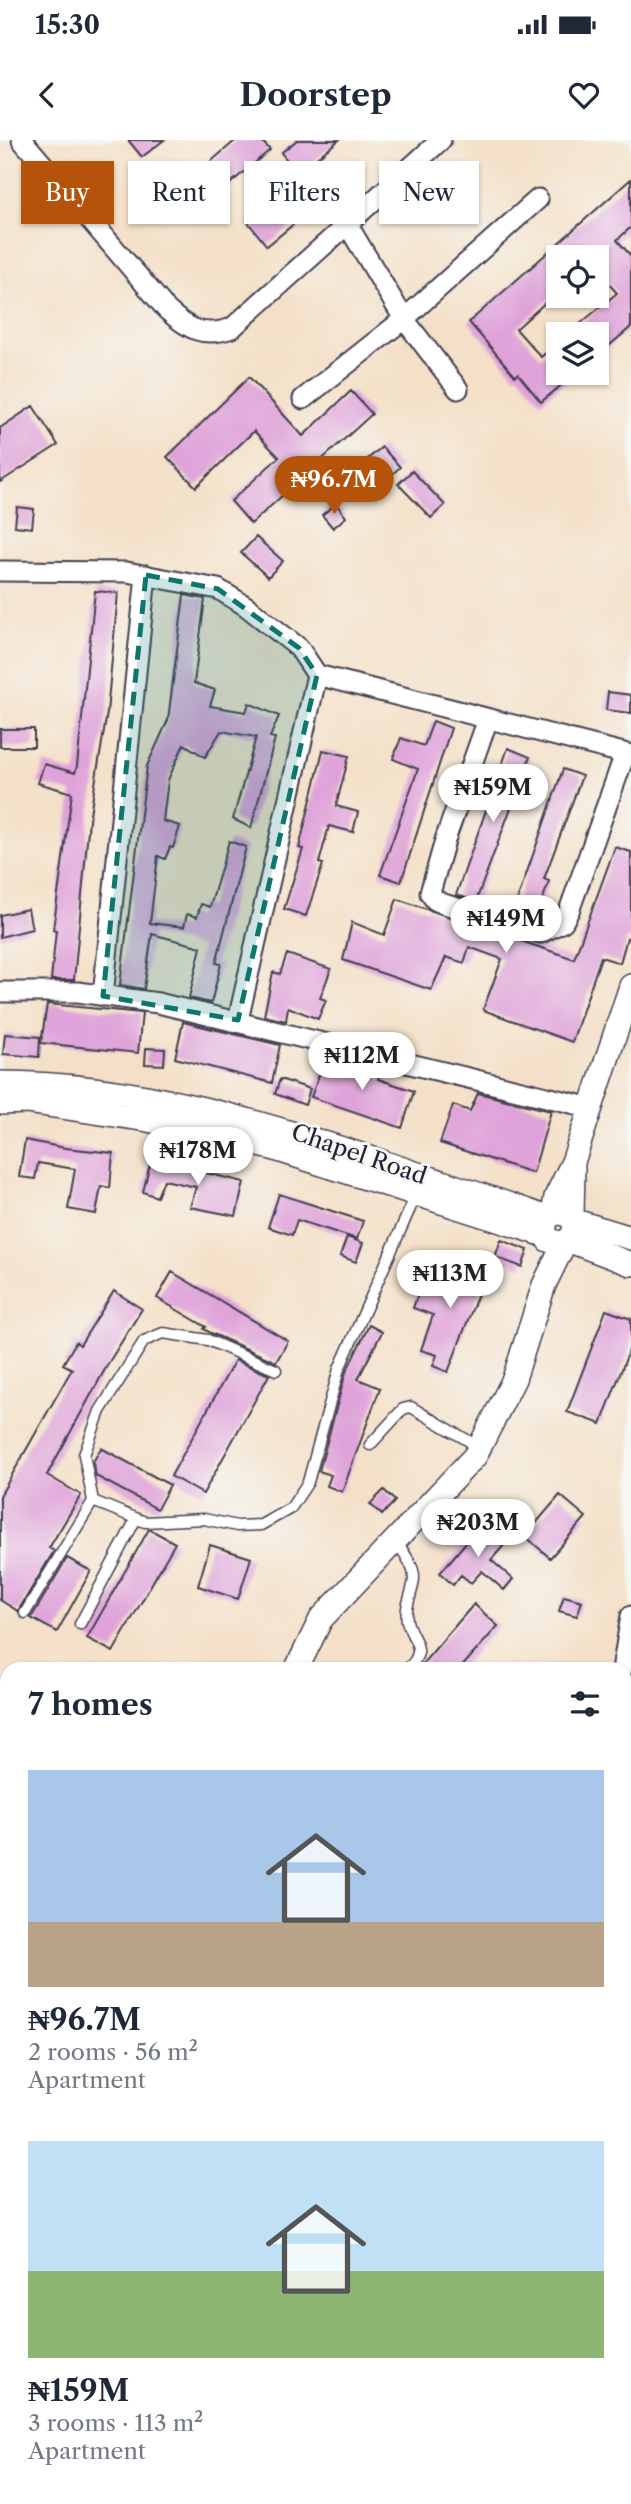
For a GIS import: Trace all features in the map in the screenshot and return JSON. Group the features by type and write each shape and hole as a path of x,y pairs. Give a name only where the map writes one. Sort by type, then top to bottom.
{"street":[{"path":"22,140 167,310 195,331 216,333 232,328 347,224 404,319 457,389"},
{"path":"365,208 441,140"},
{"path":"303,399 404,319 538,199"},
{"path":"0,570 127,572 218,589 246,606 299,648 317,675 628,754 569,911 563,922 541,933 444,904 435,900 430,893 446,837 488,719"},
{"path":"103,996 146,575"},
{"path":"238,1020 317,675"},
{"path":"300,1662 321,1619 397,1542 475,1456 514,1379 544,1285 573,1162 630,990"},
{"path":"0,992 78,992 238,1020 592,1108"},
{"name":"Chapel Road","path":"0,1083 29,1083 155,1097 278,1127 559,1229"},
{"name":"Chapel Road","path":"0,1103 27,1102 148,1120 272,1148 416,1195 559,1229"},
{"path":"559,1229 631,1238"},
{"path":"559,1229 631,1264"},
{"path":"623,1662 631,1616"}],"lane":[{"path":"93,1501 136,1519 153,1522 204,1519 237,1526 261,1525 291,1508 308,1482 339,1369 416,1195"},
{"path":"25,1614 93,1501 84,1455 100,1411 144,1341 163,1333 208,1340 276,1370"},
{"path":"370,1445 403,1409 411,1407 480,1447"},
{"path":"80,1624 136,1519"},
{"path":"397,1542 414,1577 407,1608 407,1623 418,1640 418,1652 414,1662"}],"highlighted area":[{"path":"146,575 218,589 299,648 317,675 238,1020 103,996"}],"building":[{"path":"128,140 164,140 142,157"},
{"path":"236,140 261,140 270,150 257,161 244,161 244,172 230,184 230,161 212,161"},
{"path":"297,140 339,140 313,161 288,161 281,153"},
{"path":"631,179 631,227 617,240 631,256 631,327 609,346 609,322 582,322 599,308 609,308 609,300 617,293 609,284 609,245 556,245"},
{"path":"249,224 294,224 267,246"},
{"path":"546,254 546,302 516,329 541,357 546,353 546,385 562,385 541,402 469,322"},
{"path":"249,377 303,436 351,391 372,414 251,524 231,501 279,457 254,431 196,487 167,457"},
{"path":"33,406 58,445 0,482 0,428"},
{"path":"382,447 400,467 383,483 364,462"},
{"path":"412,471 445,505 431,518 398,484"},
{"path":"336,504 346,517 333,528 322,515"},
{"path":"17,507 34,509 32,528 15,526"},
{"path":"256,537 283,561 268,577 241,553"},
{"path":"95,591 118,593 107,713 89,820 74,980 51,980 56,930 53,930 72,793 38,783 44,764 75,773"},
{"path":"184,595 205,599 194,683 215,690 210,706 246,712 249,703 279,716 270,737 275,738 251,828 233,819 256,737 221,731 205,757 184,744 168,780 163,821 180,826 173,848 170,847 165,859 158,856 150,923 184,927 187,914 197,917 201,904 210,907 229,841 246,847 216,963 221,964 211,1003 189,998 201,947 152,934 144,989 120,985 147,766 168,720"},
{"path":"608,692 631,695 631,713 606,710"},
{"path":"433,721 451,728 401,882 380,875 418,769 393,759 401,738 424,746"},
{"path":"0,729 34,729 34,747 0,747"},
{"path":"508,748 530,757 476,901 456,895"},
{"path":"323,750 349,756 336,806 358,812 353,832 329,826 319,863 323,864 306,916 284,909 303,849 299,848"},
{"path":"563,769 582,776 544,879 549,881 536,919 513,912"},
{"path":"615,847 631,852 631,939 627,938 620,963 601,957 572,1042 483,1010 502,959 469,947 464,963 446,957 431,990 343,960 352,922 384,935 397,899 574,959"},
{"path":"28,909 32,929 0,937 0,915"},
{"path":"287,954 331,969 320,998 326,1000 318,1019 288,1007 286,1021 264,1016 273,972 280,974"},
{"path":"47,1004 142,1013 138,1053 41,1043"},
{"path":"183,1022 280,1045 272,1083 175,1058"},
{"path":"5,1034 40,1037 39,1057 3,1054"},
{"path":"146,1048 165,1049 164,1065 145,1064"},
{"path":"325,1059 381,1070 378,1079 414,1091 402,1128 311,1097"},
{"path":"280,1079 310,1089 305,1105 275,1094"},
{"path":"478,1093 551,1111 533,1173 440,1143 453,1105 470,1111"},
{"path":"25,1140 113,1153 110,1188 101,1186 96,1214 68,1209 75,1169 38,1163 35,1179 19,1177"},
{"path":"151,1160 244,1182 236,1216 190,1207 196,1187 164,1180 157,1197 143,1192"},
{"path":"279,1194 363,1221 357,1239 297,1220 292,1235 268,1227"},
{"path":"347,1237 363,1243 356,1262 340,1256"},
{"path":"501,1240 528,1250 522,1267 495,1257"},
{"path":"455,1256 488,1268 448,1372 433,1366 437,1355 421,1350 433,1315 413,1308 421,1285 442,1292"},
{"path":"172,1272 288,1341 276,1362 211,1333 204,1329 206,1327 157,1298"},
{"path":"114,1291 142,1309 109,1362 47,1475 81,1495 49,1548 54,1551 18,1611 0,1600 0,1496 72,1369 63,1364 76,1342 80,1345"},
{"path":"606,1310 631,1319 631,1345 601,1424 567,1412"},
{"path":"369,1325 382,1332 358,1379 380,1388 342,1492 327,1486 331,1475 319,1471 346,1372"},
{"path":"235,1360 269,1375 203,1494 171,1476"},
{"path":"101,1448 170,1485 157,1509 96,1476 93,1462"},
{"path":"384,1490 395,1501 382,1515 370,1504"},
{"path":"560,1495 586,1517 550,1558 525,1536"},
{"path":"483,1522 506,1543 491,1560 513,1579 504,1590 482,1571 471,1583 461,1575 453,1585 440,1573"},
{"path":"149,1529 175,1543 113,1652 87,1638"},
{"path":"210,1545 251,1558 238,1599 198,1586"},
{"path":"67,1558 91,1571 57,1632 31,1618"},
{"path":"564,1596 582,1601 577,1616 559,1611"},
{"path":"474,1604 498,1626 466,1662 424,1662"}]}
